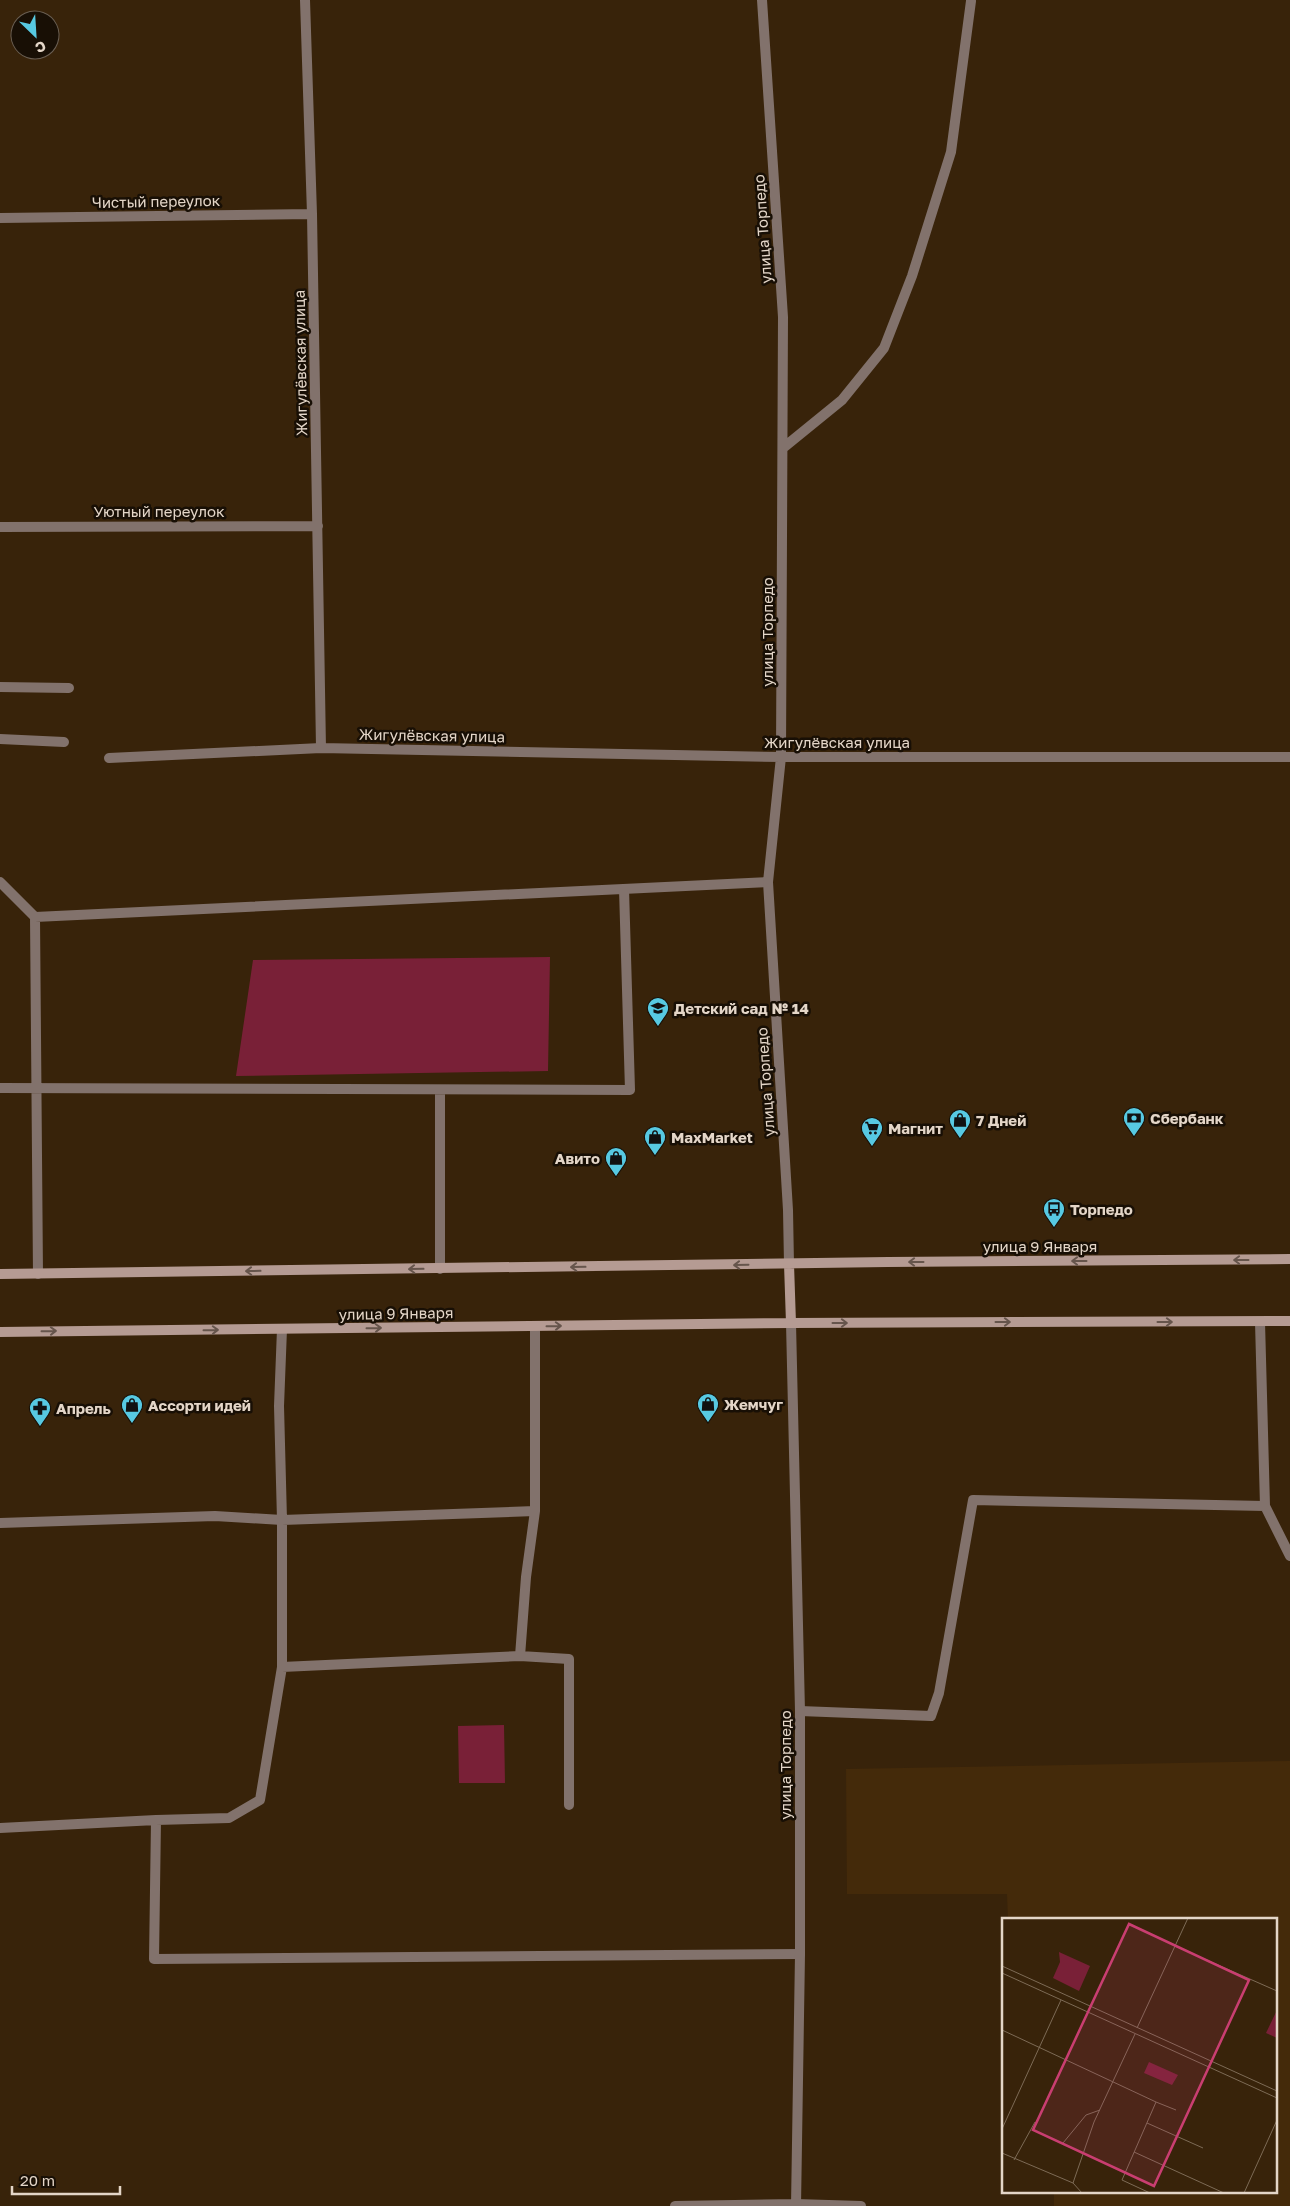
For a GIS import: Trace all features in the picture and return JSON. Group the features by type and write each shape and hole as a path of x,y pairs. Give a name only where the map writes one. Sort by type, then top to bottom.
{"main road":[{"name":"улица 9 Января","path":"0,1274 1290,1259"},
{"path":"789,1264 791,1323"},
{"name":"улица 9 Января","path":"0,1332 791,1323 1290,1321"}],"street":[{"name":"Жигулёвская улица","path":"305,0 312,214 321,748 781,757 1290,757"},
{"name":"улица Торпедо","path":"762,0 783,317 781,757 768,882 788,1210 789,1264"},
{"path":"783,448 842,400 884,348 912,276 951,152 971,2"},
{"name":"Чистый переулок","path":"0,218 312,214"},
{"name":"Уютный переулок","path":"0,527 318,526"},
{"path":"0,687 69,688"},
{"path":"0,739 64,742"},
{"path":"109,758 321,748"},
{"path":"0,882 35,917 38,1274"},
{"path":"35,917 768,882"},
{"path":"0,1088 630,1090 624,889"},
{"path":"440,1090 440,1268"},
{"path":"1260,1322 1265,1506 1290,1556"},
{"name":"улица Торпедо","path":"791,1323 800,1711 800,1954 796,2205"},
{"path":"520,1656 526,1576 535,1511 536,1326"},
{"path":"0,1828 229,1818 260,1800 282,1667 282,1520 279,1406 282,1329"},
{"path":"800,1711 932,1716 939,1693 973,1500 1265,1506"},
{"path":"0,1523 215,1516 282,1520 535,1511"},
{"path":"282,1667 520,1656 568,1659 569,1805"},
{"path":"156,1820 154,1959 800,1954"},
{"path":"675,2206 861,2206"}],"shaded area":[{"path":"550,957 548,1071 236,1076 253,960"},
{"path":"504,1725 505,1783 459,1783 458,1726"},
{"path":"1290,1761 1290,2206 1054,2206 1054,2194 1278,2194 1278,1918 1008,1918 1007,1894 847,1894 846,1769"}],"place":[{"name":"Детский сад № 14","path":"658,1027"},
{"name":"Сбербанк","path":"1134,1137"},
{"name":"7 Дней","path":"960,1139"},
{"name":"Магнит","path":"872,1147"},
{"name":"MaxMarket","path":"655,1156"},
{"name":"Авито","path":"616,1177"},
{"name":"Торпедо","path":"1054,1228"},
{"name":"Жемчуг","path":"708,1423"},
{"name":"Ассорти идей","path":"132,1424"},
{"name":"Апрель","path":"40,1427"}]}
